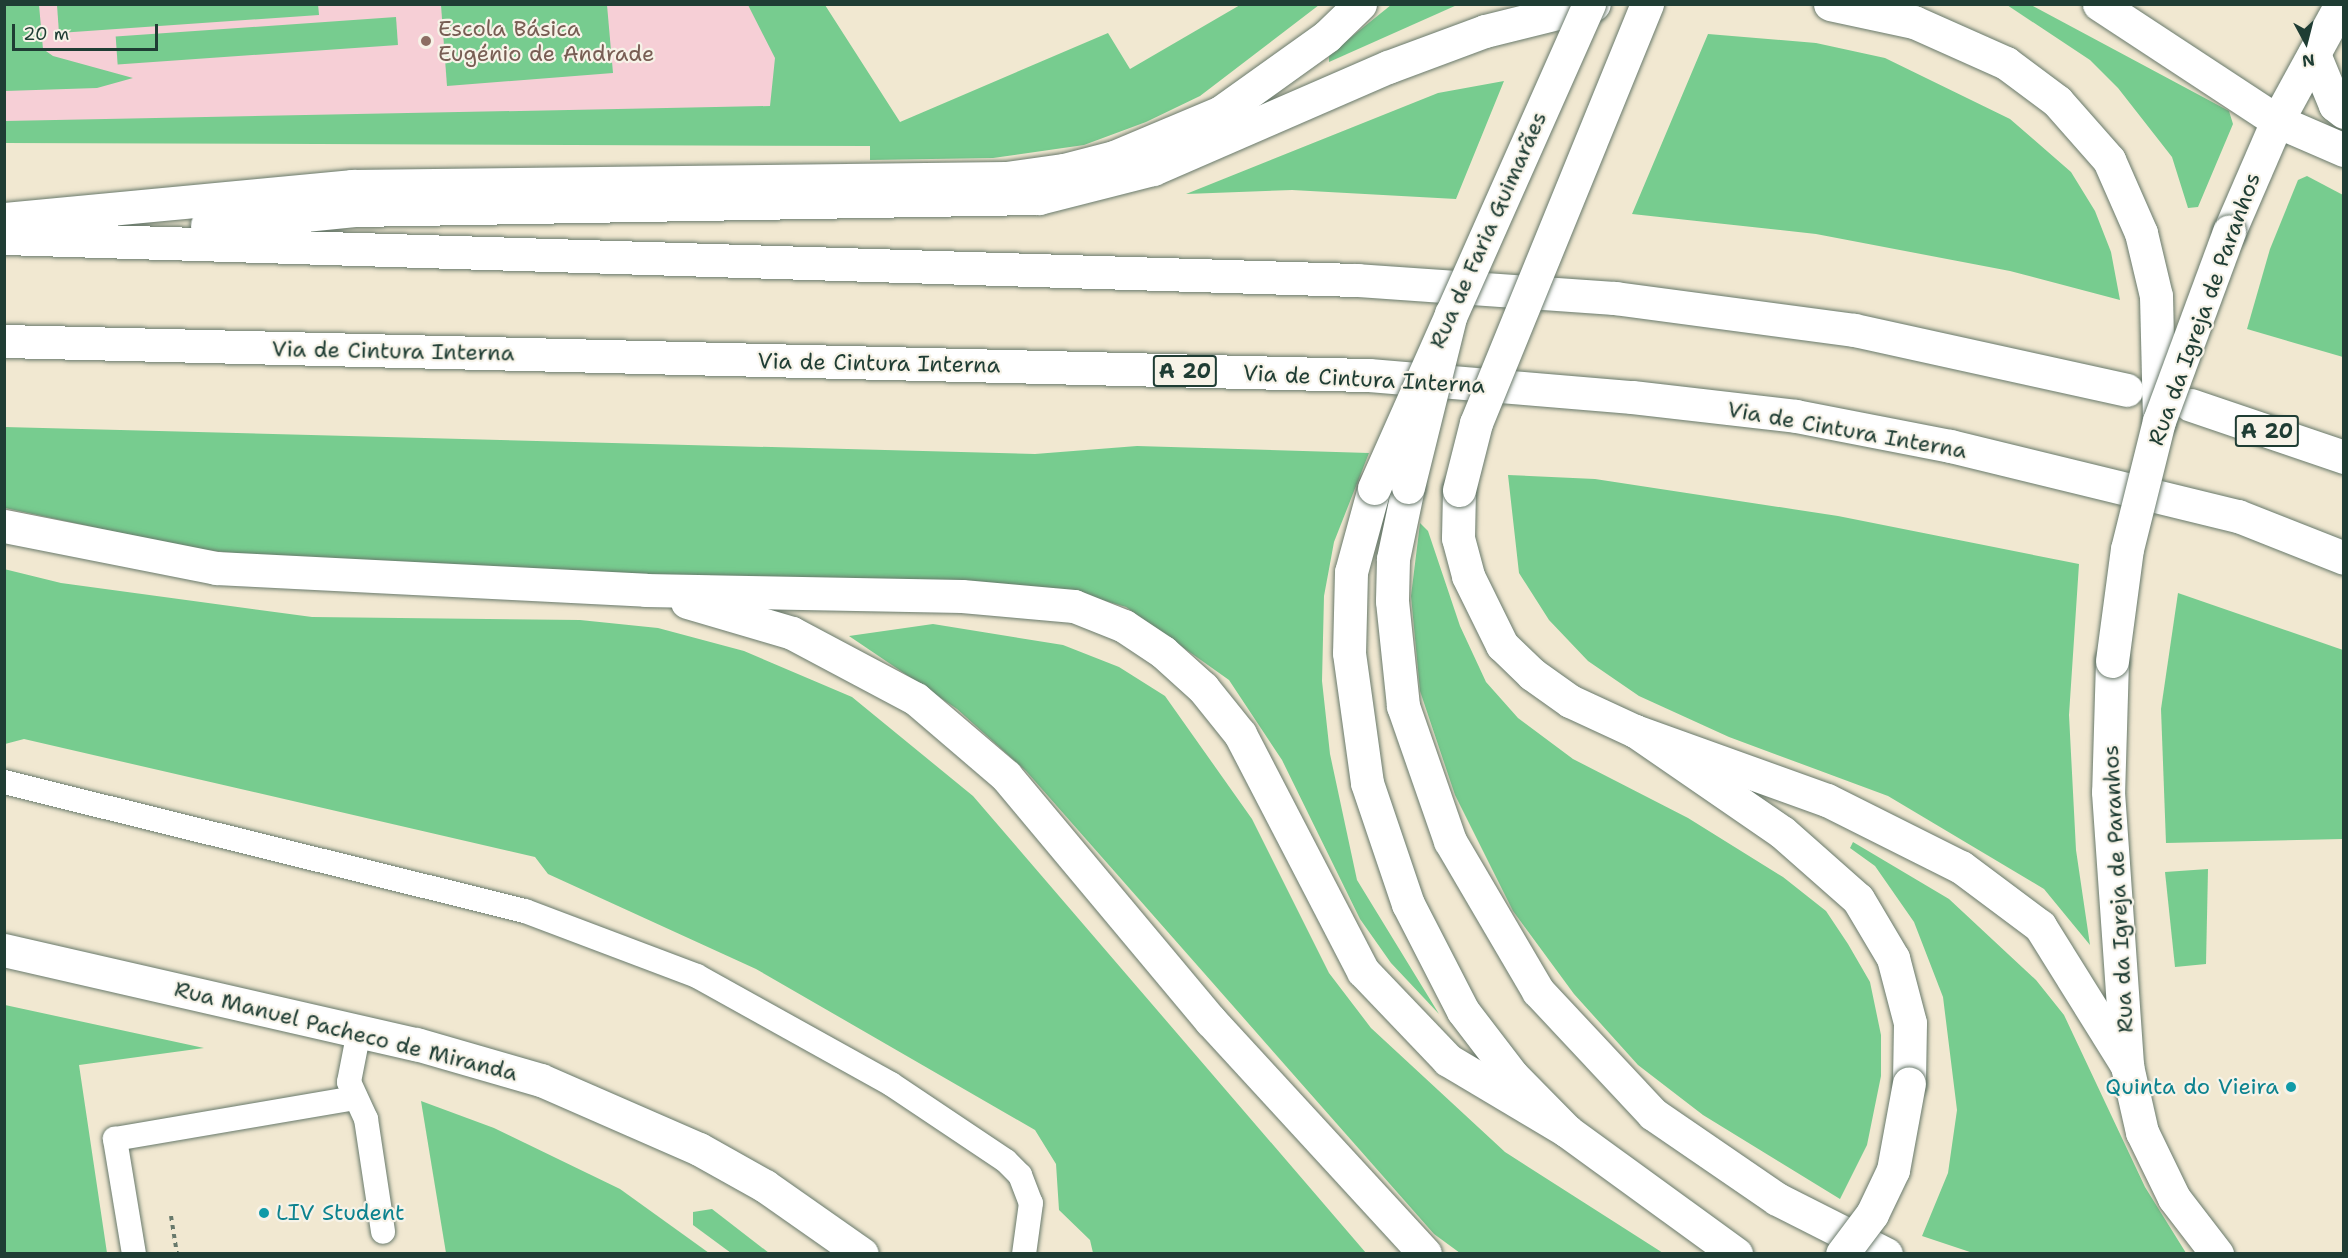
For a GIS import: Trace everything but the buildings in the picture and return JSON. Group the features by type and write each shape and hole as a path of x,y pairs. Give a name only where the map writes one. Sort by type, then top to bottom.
{"main road":[{"path":"4,219 352,186 1006,178 1064,170 1114,157 1221,112 1327,36 1360,4"},
{"path":"1647,4 1476,423 1459,490 1458,538 1468,576 1502,645 1570,701 1635,731 1827,800 1961,867 2040,926 2127,1066"},
{"path":"1830,4 1914,22 2006,63 2057,101 2109,160 2141,233 2156,296 2159,421"},
{"path":"2098,4 2277,121 2343,150"},
{"name":"Rua da Igreja de Paranhos","path":"2214,1251 2174,1198 2142,1132 2127,1066 2108,792 2112,661 2127,549 2159,421 2229,232 2277,121 2341,4"},
{"path":"64,239 355,210 1039,198 1154,169 1388,66 1485,31 1582,5"},
{"name":"Rua de Faria Guimarães","path":"1567,1131 1512,1075 1462,1011 1408,904 1375,812 1356,724 1348,605 1351,572 1374,488 1582,5"},
{"path":"2314,54 2335,105 2343,112"},
{"path":"4,238 1357,280 1615,298 1854,330 2126,390"},
{"path":"1452,311 1408,487 1394,559 1392,601 1403,706 1450,841 1538,991 1653,1114 1777,1199 1886,1254"},
{"name":"Via de Cintura Interna","path":"4,341 1369,375 1632,397 1796,416 1950,446 2238,516 2343,558"},
{"name":"A 20","path":"2191,405 2343,457"},
{"path":"4,526 216,568 645,590 962,596 1074,606 1124,626 1203,688 1240,734 1363,971 1448,1060 1567,1131 1736,1254"},
{"path":"645,590 792,633 916,699 1006,777 1211,1021 1425,1254"},
{"path":"1635,731 1782,832 1858,899 1893,958 1910,1023 1909,1083 1893,1170 1872,1214 1842,1254"},
{"name":"Rua Manuel Pacheco de Miranda","path":"4,950 483,1061 631,1115 765,1185 862,1254"}],"lane":[{"path":"4,782 525,911 697,976 891,1084 1006,1161 1020,1175 1031,1203 1024,1254"},
{"path":"358,1031 349,1082 366,1119 383,1232"},
{"path":"134,1254 116,1139 356,1098"}],"path":[{"path":"171,1216 177,1254"}],"shaded area":[{"name":"Escola Básica Eugénio de Andrade","path":"5,5 825,5 825,143 5,143"}],"green space":[{"path":"318,4 319,15 59,33 57,5"},
{"path":"4,5 39,5 43,49 53,56 133,78 97,88 5,91"},
{"path":"441,5 607,5 613,73 447,86"},
{"path":"748,5 825,5 900,122 1108,33 1130,69 1240,5 1319,5 1200,96 1146,122 1084,145 993,158 870,160 870,146 5,143 5,121 770,106 775,58"},
{"path":"1391,5 1457,5 1329,62 1329,55"},
{"path":"2007,5 2031,5 2229,111 2233,124 2198,207 2188,208 2172,157 2118,88 2090,60"},
{"path":"396,17 398,45 118,65 116,37"},
{"path":"1708,34 1816,43 1885,58 2010,119 2071,172 2095,211 2111,252 2120,300 2010,271 1816,234 1632,214"},
{"path":"1504,81 1456,199 1292,190 1186,194 1438,93"},
{"path":"2307,176 2343,195 2343,357 2247,329 2270,249 2298,180"},
{"path":"4,427 1035,454 1137,446 1369,453 1334,542 1324,596 1322,681 1330,754 1357,880 1439,1014 1391,963 1360,919 1282,760 1229,680 1126,607 1065,589 333,563 195,549 5,508"},
{"path":"1508,475 1595,479 1838,516 2079,564 2069,715 2076,850 2090,945 2044,889 1888,796 1729,737 1639,696 1588,661 1549,620 1519,573"},
{"path":"1420,523 1428,531 1460,626 1486,682 1518,718 1573,759 1688,818 1783,877 1826,911 1848,944 1870,982 1881,1035 1881,1076 1867,1145 1840,1199 1703,1115 1638,1065 1574,994 1513,911 1455,795 1420,691 1411,596"},
{"path":"4,569 61,583 312,617 580,620 658,628 744,651 852,697 973,796 1366,1253 1093,1253 1090,1240 1059,1210 1056,1164 1035,1130 756,969 548,874 535,857 24,739 5,744"},
{"path":"2178,593 2343,650 2343,839 2166,843 2161,709"},
{"path":"933,624 1063,645 1119,667 1165,696 1252,819 1329,973 1371,1028 1505,1152 1663,1253 1460,1253 1434,1234 1026,771 957,709 849,636"},
{"path":"1853,842 1949,899 2036,980 2064,1015 2145,1187 2186,1253 1973,1253 1922,1236 1948,1173 1957,1110 1943,997 1914,922 1875,866 1850,848"},
{"path":"2208,869 2206,964 2175,967 2165,872"},
{"path":"5,1005 204,1048 79,1065 107,1253 5,1253"},
{"path":"421,1101 494,1128 620,1189 709,1253 446,1253"},
{"path":"712,1209 769,1253 731,1253 693,1225 693,1212"}],"place":[{"name":"Escola Básica Eugénio de Andrade","path":"426,41"},
{"name":"Quinta do Vieira","path":"2291,1087"},
{"name":"LIV Student","path":"264,1213"}]}
